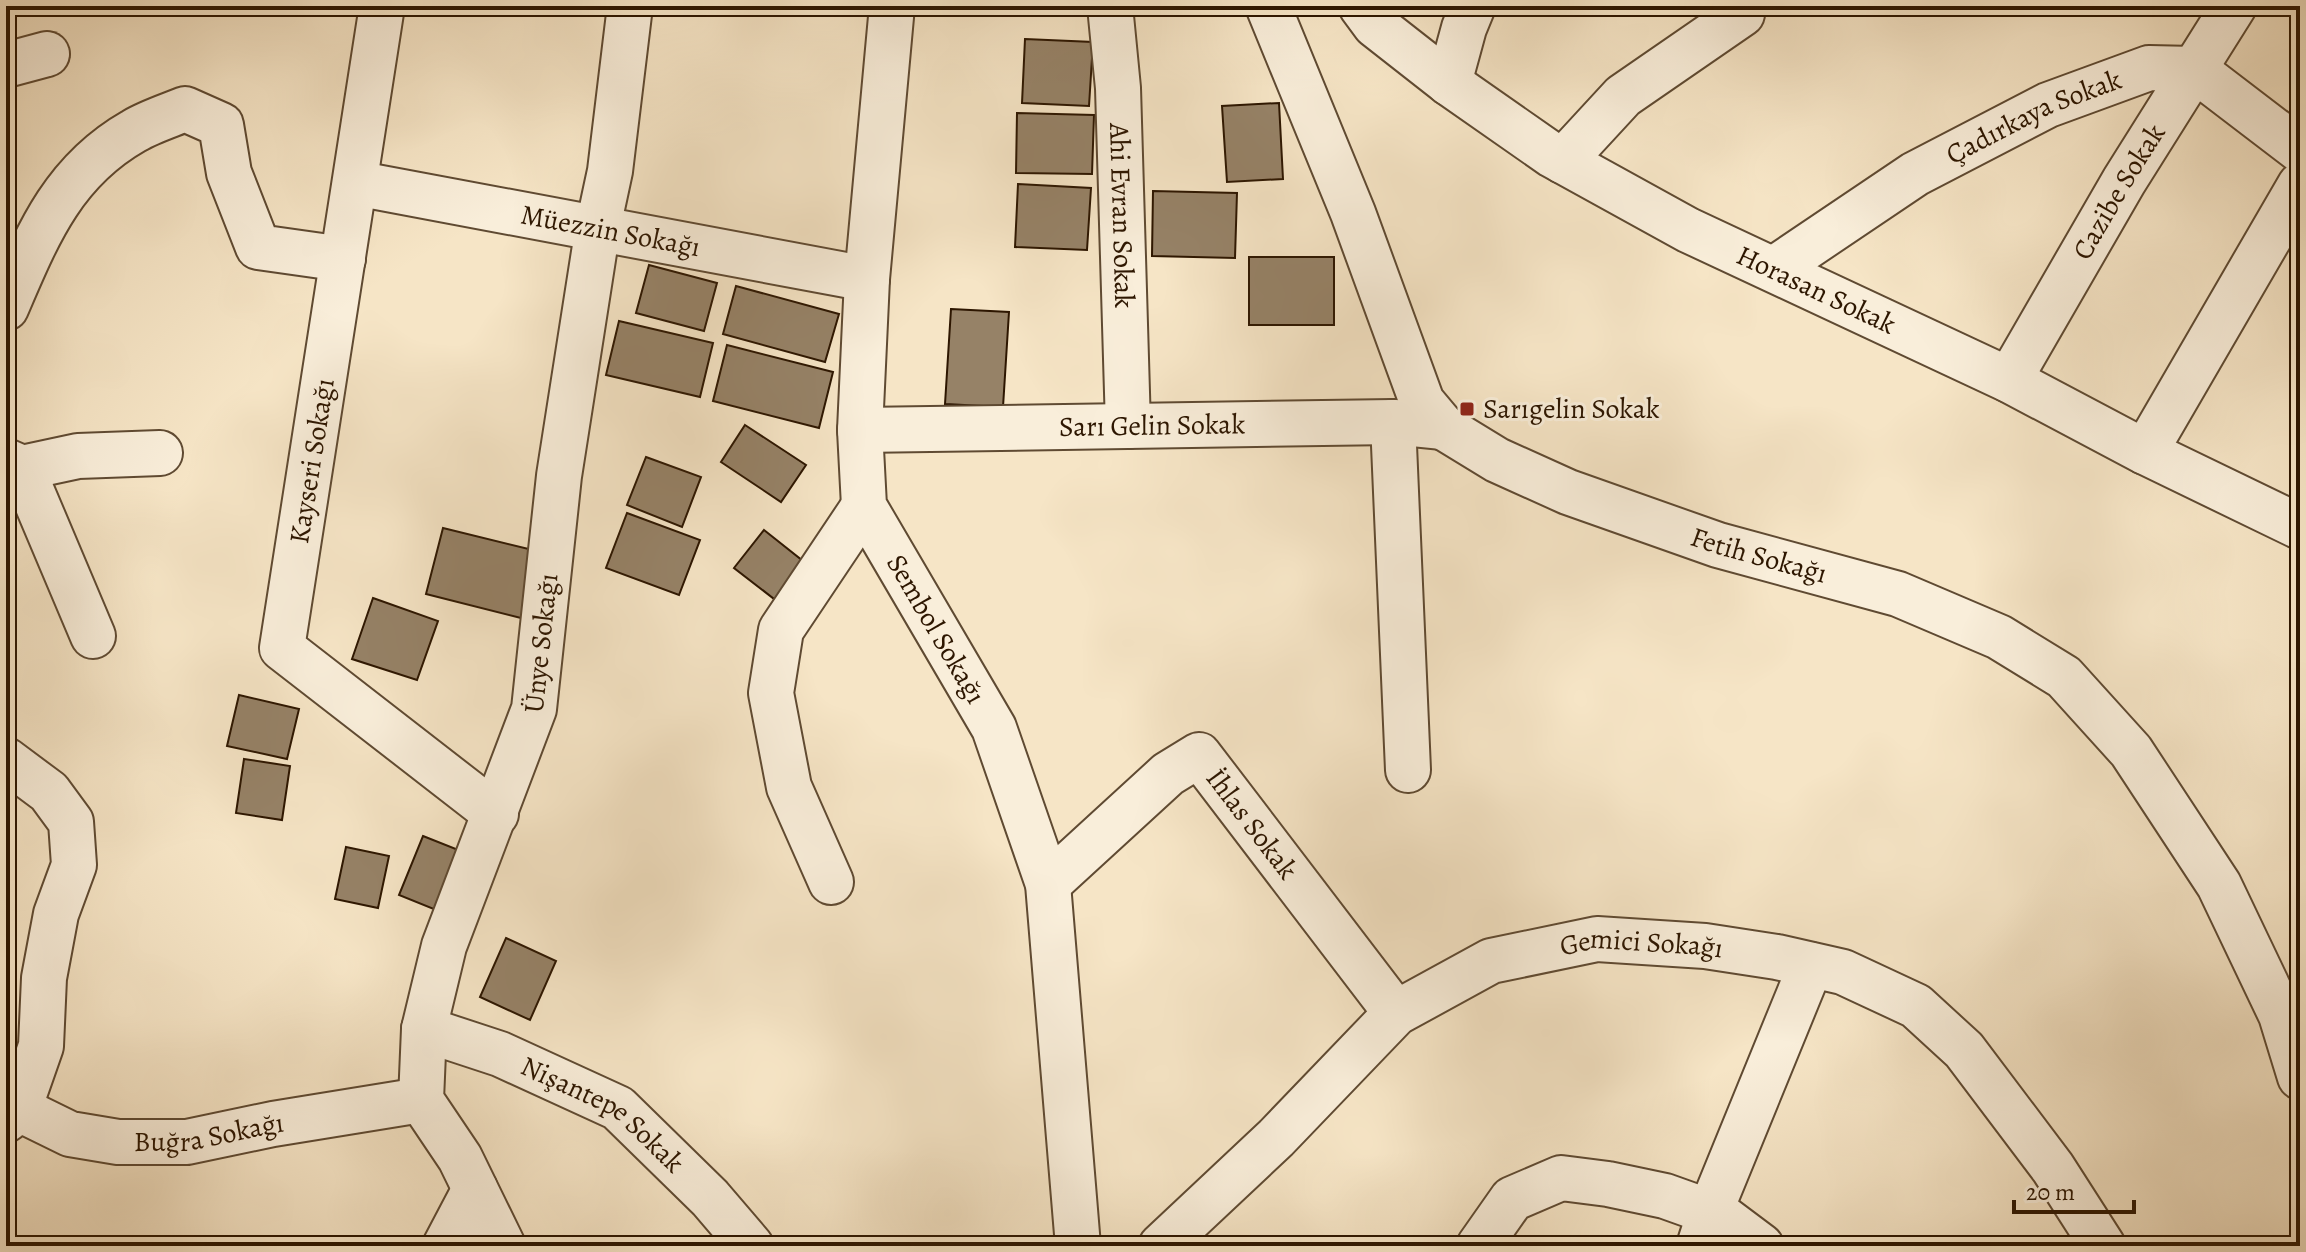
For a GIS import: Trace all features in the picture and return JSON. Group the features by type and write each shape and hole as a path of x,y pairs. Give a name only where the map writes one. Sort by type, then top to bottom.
{"street":[{"name":"Kayseri Sokağı","path":"382,6 282,648 496,814"},
{"name":"Ünye Sokağı","path":"421,1100 424,1029 444,946 534,709 559,476 598,227 610,171 630,6"},
{"name":"Sembol Sokağı","path":"892,6 867,279 860,430 864,506 994,728 1048,884 1078,1246"},
{"name":"Ahi Evran Sokak","path":"1110,6 1118,88 1128,426"},
{"name":"Fetih Sokağı","path":"1268,6 1353,213 1422,402 1443,427 1497,460 1568,492 1718,545 1898,594 1999,637 2064,677 2131,751 2219,885 2281,1015 2300,1077"},
{"name":"Horasan Sokak","path":"1361,6 1375,25 1449,83 1563,161 1688,230 2009,380 2145,452 2300,527"},
{"path":"1449,83 1473,6"},
{"name":"Cazibe Sokak","path":"2009,380 2124,181 2234,6"},
{"path":"1563,161 1623,96 1742,14"},
{"name":"Çadırkaya Sokak","path":"1774,269 1915,174 2048,105 2149,68 2194,69"},
{"path":"2194,69 2300,150"},
{"path":"6,308 58,199 93,160 134,130 185,109 221,125 229,173 258,247 343,259"},
{"name":"Müezzin Sokağı","path":"355,183 867,279"},
{"path":"2145,452 2300,185"},
{"name":"Sarı Gelin Sokak","path":"860,430 1393,422 1443,427"},
{"path":"1393,422 1408,770"},
{"path":"93,636 14,465 78,456 160,453"},
{"path":"831,882 789,787 771,693 781,630 864,506"},
{"name":"İhlas Sokak","path":"1048,884 1168,774 1199,755 1396,1013"},
{"path":"6,760 49,792 71,822 74,865 56,914 44,978 41,1046 12,1114"},
{"name":"Gemici Sokağı","path":"1161,1246 1276,1138 1396,1013 1491,961 1597,939 1705,946 1777,957 1843,972 1916,1006 1964,1050 2053,1168 2103,1246"},
{"path":"1705,1229 1811,965"},
{"name":"Nişantepe Sokak","path":"424,1029 500,1054 618,1108 710,1198 751,1246"},
{"path":"421,1100 460,1158 503,1246"},
{"name":"Buğra Sokağı","path":"12,1114 70,1134 118,1142 187,1142 273,1124 421,1100"},
{"path":"1479,1246 1512,1199 1561,1178 1665,1196 1705,1229"},
{"path":"445,1246 475,1189"},
{"path":"1705,1229 1721,1216 1761,1246"}],"building":[{"path":"1025,39 1093,42 1089,106 1022,103"},
{"path":"1279,103 1283,179 1227,182 1222,106"},
{"path":"1017,113 1094,115 1092,174 1016,173"},
{"path":"1018,184 1091,188 1087,250 1015,247"},
{"path":"1153,191 1237,193 1235,258 1152,256"},
{"path":"1249,257 1334,257 1334,325 1249,325"},
{"path":"649,265 717,283 704,331 636,313"},
{"path":"736,286 839,314 825,362 723,334"},
{"path":"951,309 1009,312 1003,407 945,404"},
{"path":"619,321 713,343 700,397 606,375"},
{"path":"727,345 833,372 819,428 713,401"},
{"path":"745,425 806,465 781,502 721,462"},
{"path":"646,457 701,477 682,527 627,505"},
{"path":"627,513 700,540 679,595 606,568"},
{"path":"443,528 541,552 525,619 426,594"},
{"path":"764,530 808,565 778,602 734,568"},
{"path":"373,598 438,621 417,680 352,659"},
{"path":"239,695 299,709 287,759 227,746"},
{"path":"244,759 290,766 282,820 236,813"},
{"path":"423,836 471,855 446,914 399,895"},
{"path":"346,847 389,856 378,908 335,899"},
{"path":"506,938 556,961 530,1020 480,997"}],"place":[{"name":"Sarıgelin Sokak","path":"1467,409"}]}
